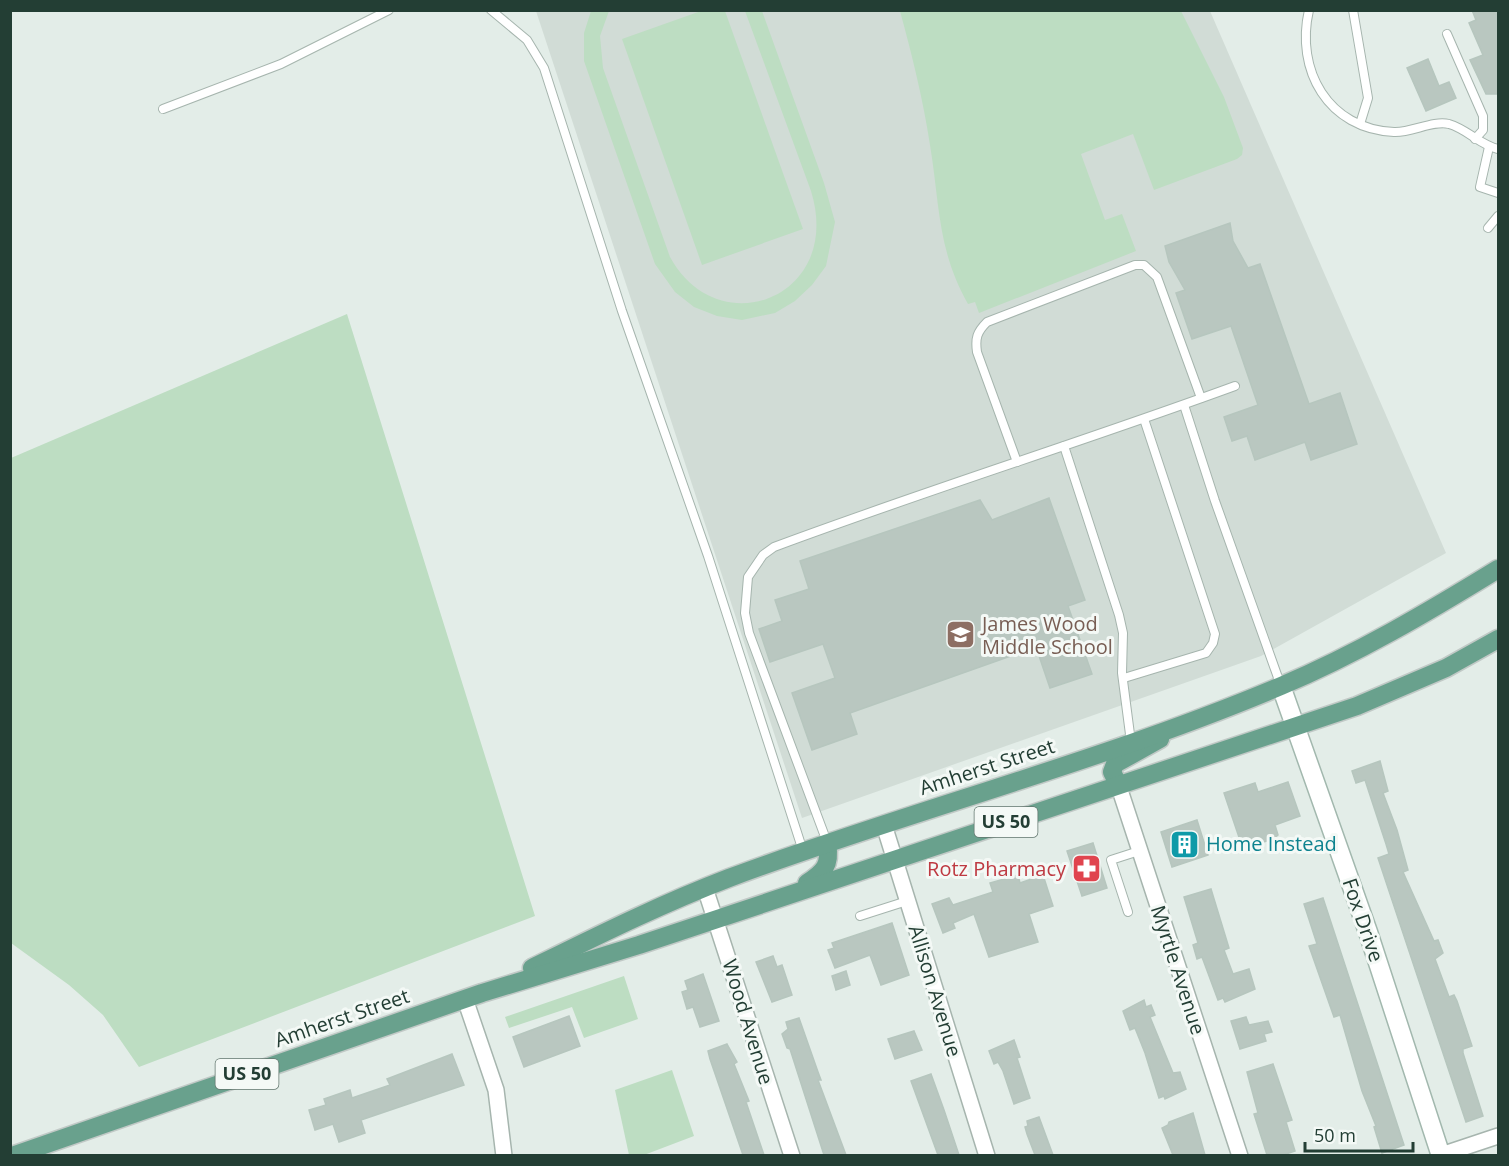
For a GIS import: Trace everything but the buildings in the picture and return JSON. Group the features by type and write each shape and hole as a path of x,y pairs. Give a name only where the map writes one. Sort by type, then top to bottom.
{"main road":[{"name":"Amherst Street","path":"474,996 612,929 705,888 803,852 1131,742 1281,686 1385,635 1498,569"},
{"name":"Amherst Street","path":"12,1155 474,996 788,895 1296,726 1406,687 1498,639"},
{"name":"Fox Drive","path":"1281,686 1441,1155"},
{"path":"1119,784 1112,772 1115,764 1144,750 1179,725"},
{"path":"788,895 824,872 829,861 827,844"}],"street":[{"name":"Myrtle Avenue","path":"1119,784 1240,1155"},
{"name":"Allison Avenue","path":"884,825 987,1155"},
{"name":"Wood Avenue","path":"705,888 792,1155"},
{"path":"474,996 496,1090 504,1155"},
{"path":"1441,1155 1498,1136"}],"lane":[{"path":"162,109 281,64 389,10"},
{"path":"492,10 527,40 544,68 622,311 708,556 803,852"},
{"path":"1309,10 1305,46 1313,79 1333,106 1360,124 1380,131 1397,132 1448,124 1489,147 1498,149"},
{"path":"1353,10 1368,98 1360,124"},
{"path":"1447,34 1481,111 1483,129 1475,139"},
{"path":"1489,147 1480,187 1498,193"},
{"path":"1488,228 1498,216"},
{"path":"1017,462 977,352 975,341 978,330 987,322 1135,265 1144,265 1157,277 1201,398"},
{"path":"827,844 748,633 745,613 748,577 763,555 774,547 873,510 1235,386"},
{"path":"1184,405 1215,501 1281,686"},
{"path":"1124,678 1206,653 1215,634 1144,419"},
{"path":"1064,446 1119,615 1123,633 1124,678 1131,742"},
{"path":"1128,912 1111,860 1139,851"},
{"path":"860,916 907,901"}],"shaded area":[{"path":"536,11 1210,11 1446,553 1261,656 802,818"}],"green space":[{"path":"591,11 609,11 600,36 603,68 670,257 691,284 717,299 745,303 771,297 794,282 810,259 816,228 811,191 745,11 762,11 824,183 835,222 826,266 812,285 795,301 775,313 742,320 717,316 694,307 675,292 655,264 584,61 584,33"},
{"path":"701,11 725,11 803,229 702,265 622,39"},
{"path":"900,11 1181,11 1224,97 1243,148 1242,155 1237,159 1154,190 1133,134 1081,154 1105,220 1122,214 1136,251 979,313 975,302 968,304 958,284 945,245 924,111"},
{"path":"347,314 535,916 139,1067 103,1015 69,985 11,943 11,458"},
{"path":"624,976 638,1019 584,1038 572,1007 509,1028 505,1017"},
{"path":"672,1070 694,1136 644,1155 629,1155 615,1090"}],"place":[{"name":"James Wood Middle School","path":"961,635"},
{"name":"Home Instead","path":"1185,844"},
{"name":"Rotz Pharmacy","path":"1087,869"}]}
